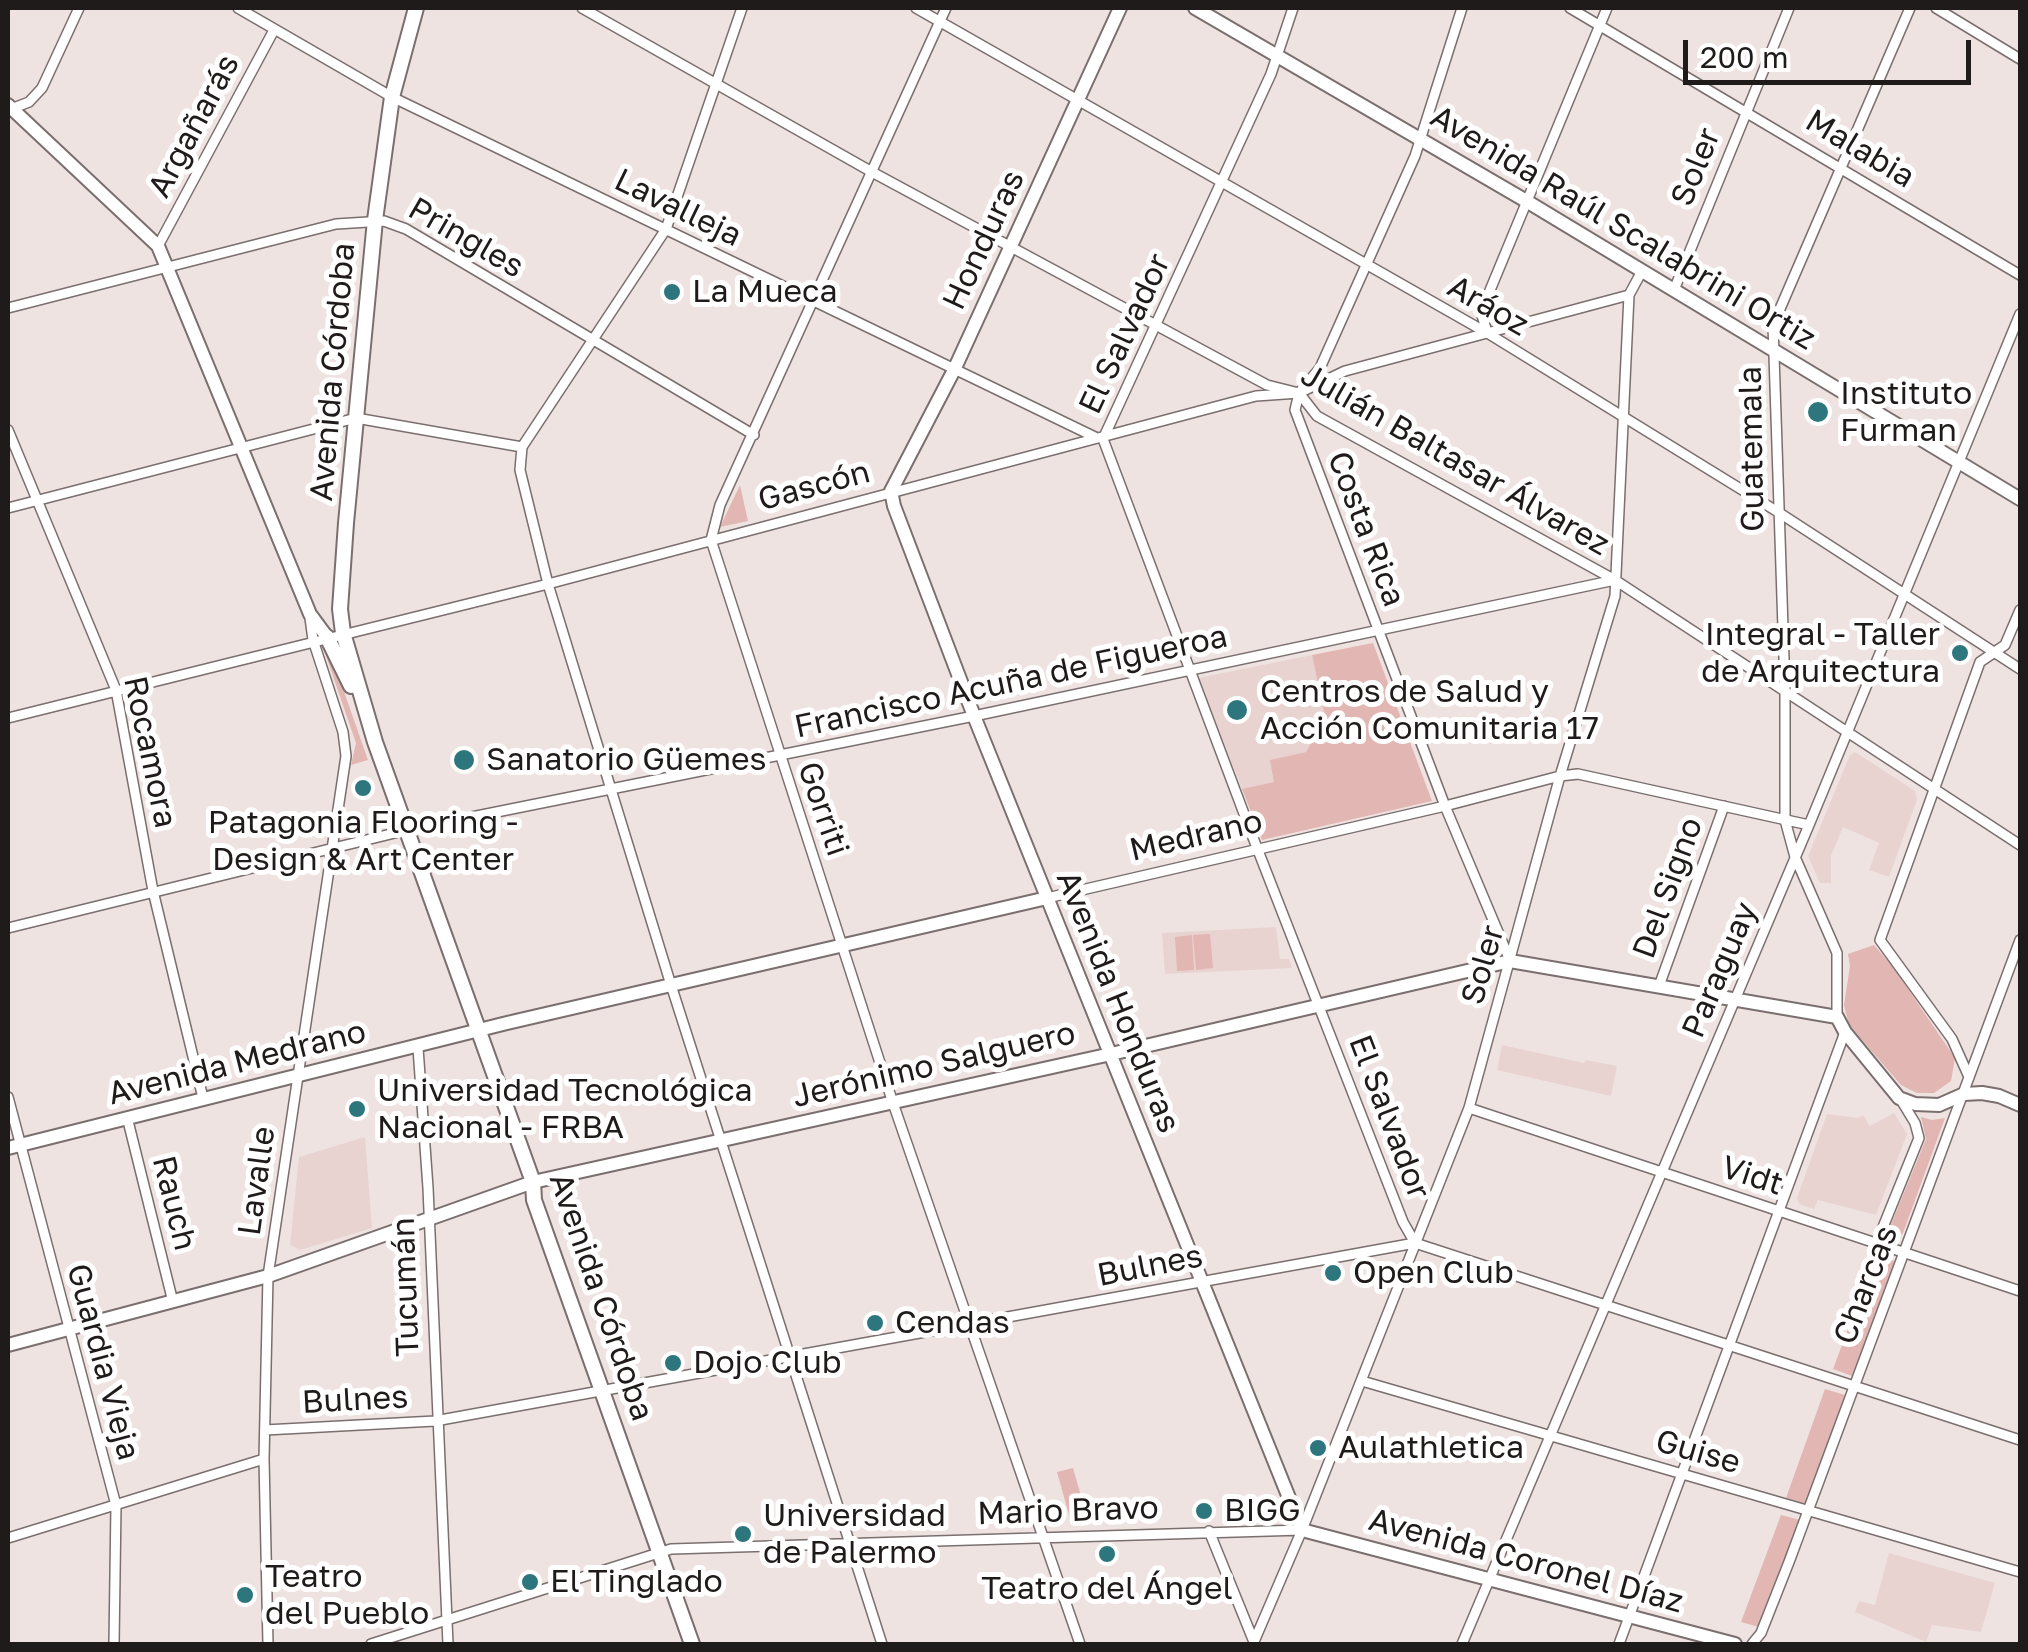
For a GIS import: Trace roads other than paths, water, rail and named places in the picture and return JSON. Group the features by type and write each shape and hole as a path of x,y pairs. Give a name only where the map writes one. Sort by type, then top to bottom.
{"main road":[{"name":"Avenida Córdoba","path":"416,8 392,97 374,220 340,608 344,633 375,742 534,1182 534,1200 692,1644"},
{"name":"Honduras","path":"891,492 954,370 1120,8"},
{"name":"Avenida Raúl Scalabrini Ortiz","path":"1195,8 1528,202 2020,499"},
{"path":"9,108 158,246 320,638"},
{"name":"Avenida Honduras","path":"891,492 974,716 1302,1530"},
{"name":"Avenida Córdoba","path":"320,638 375,742"},
{"name":"Medrano","path":"478,1032 1047,898"},
{"name":"Jerónimo Salguero","path":"8,1345 268,1276 534,1182 1510,960 1837,1017"},
{"path":"1837,1017 1899,1098 1915,1104 1939,1105 1964,1094 1982,1092 2020,1105"},
{"name":"Avenida Medrano","path":"14,1146 478,1032"},
{"name":"Avenida Coronel Díaz","path":"1302,1530 1735,1644"}],"street":[{"path":"9,108 29,102 42,88 79,8"},
{"name":"Lavalleja","path":"238,8 392,97 1090,437 1103,439"},
{"name":"Julián Baltasar Álvarez","path":"582,8 872,172 1266,385 1300,393 1316,416 1616,580 2020,845"},
{"path":"742,8 666,229 522,448 520,470 548,584 671,985 882,1644"},
{"name":"Aráoz","path":"916,8 1489,334 1778,512 2020,670"},
{"path":"712,540 720,505 946,8"},
{"name":"El Salvador","path":"1293,8 1278,55 1222,184 1103,439 1188,670 1414,1243"},
{"path":"1300,393 1320,368 1420,140 1462,8"},
{"name":"Malabia","path":"1570,8 2020,275"},
{"path":"1489,334 1480,312 1606,8"},
{"name":"Soler","path":"1674,290 1789,8"},
{"name":"Guatemala","path":"1795,857 1785,820 1774,324 1910,8"},
{"path":"1936,8 2020,59"},
{"name":"Argañarás","path":"158,246 274,30"},
{"name":"Pringles","path":"8,308 347,221 374,220 406,229 754,436"},
{"name":"Soler","path":"1254,1643 1469,1108 1560,776 1615,596 1629,295 1642,271"},
{"name":"Gascón","path":"8,718 548,584 1256,396 1300,393 1345,371 1629,295"},
{"name":"Paraguay","path":"1462,1644 2020,314"},
{"name":"Costa Rica","path":"1300,393 1296,416 1445,806 1510,960"},
{"path":"8,508 356,418 522,448"},
{"name":"Rocamora","path":"8,430 116,690 153,891 203,1098"},
{"name":"Gorriti","path":"712,540 778,756 893,1103 1080,1644"},
{"name":"Francisco Acuña de Figueroa","path":"8,928 408,830 974,716 1616,580"},
{"path":"1970,1079 1952,1039 1880,940 1980,662 2005,644 2020,610"},
{"name":"Lavalle","path":"268,1644 264,1458 268,1276 345,742 320,638"},
{"name":"Medrano","path":"1047,898 1578,774 1808,826"},
{"name":"Del Signo","path":"1659,986 1724,806"},
{"path":"1795,857 1837,953 1837,1017"},
{"name":"Charcas","path":"1752,1644 1761,1633 1808,1510 2020,940"},
{"path":"1619,1644 1846,1032"},
{"name":"Tucumán","path":"418,1048 448,1644"},
{"name":"Guardia Vieja","path":"8,1097 14,1146 116,1505 114,1644"},
{"path":"1878,1242 1919,1138 1915,1123 1899,1098"},
{"name":"Vidt","path":"1469,1108 2020,1291"},
{"name":"Rauch","path":"126,1118 174,1302"},
{"name":"Bulnes","path":"265,1430 436,1421 1414,1243 2020,1440"},
{"name":"Guise","path":"1362,1381 2020,1572"},
{"path":"8,1538 264,1458"},
{"name":"Mario Bravo","path":"371,1644 661,1551 1302,1530"},
{"path":"1209,1531 1254,1643"}],"place":[{"name":"La Mueca","path":"672,292"},
{"name":"Instituto Furman","path":"1818,412"},
{"name":"Integral - Taller de Arquitectura","path":"1960,653"},
{"name":"Centros de Salud y Acción Comunitaria 17","path":"1237,710"},
{"name":"Sanatorio Güemes","path":"464,760"},
{"name":"Patagonia Flooring - Design & Art Center","path":"363,788"},
{"name":"Universidad Tecnológica Nacional - FRBA","path":"357,1109"},
{"name":"Open Club","path":"1333,1273"},
{"name":"Cendas","path":"875,1323"},
{"name":"Dojo Club","path":"673,1363"},
{"name":"Aulathletica","path":"1318,1448"},
{"name":"BIGG","path":"1204,1511"},
{"name":"Universidad de Palermo","path":"743,1534"},
{"name":"Teatro del Ángel","path":"1107,1554"},
{"name":"El Tinglado","path":"530,1582"},
{"name":"Teatro del Pueblo","path":"245,1595"}]}
